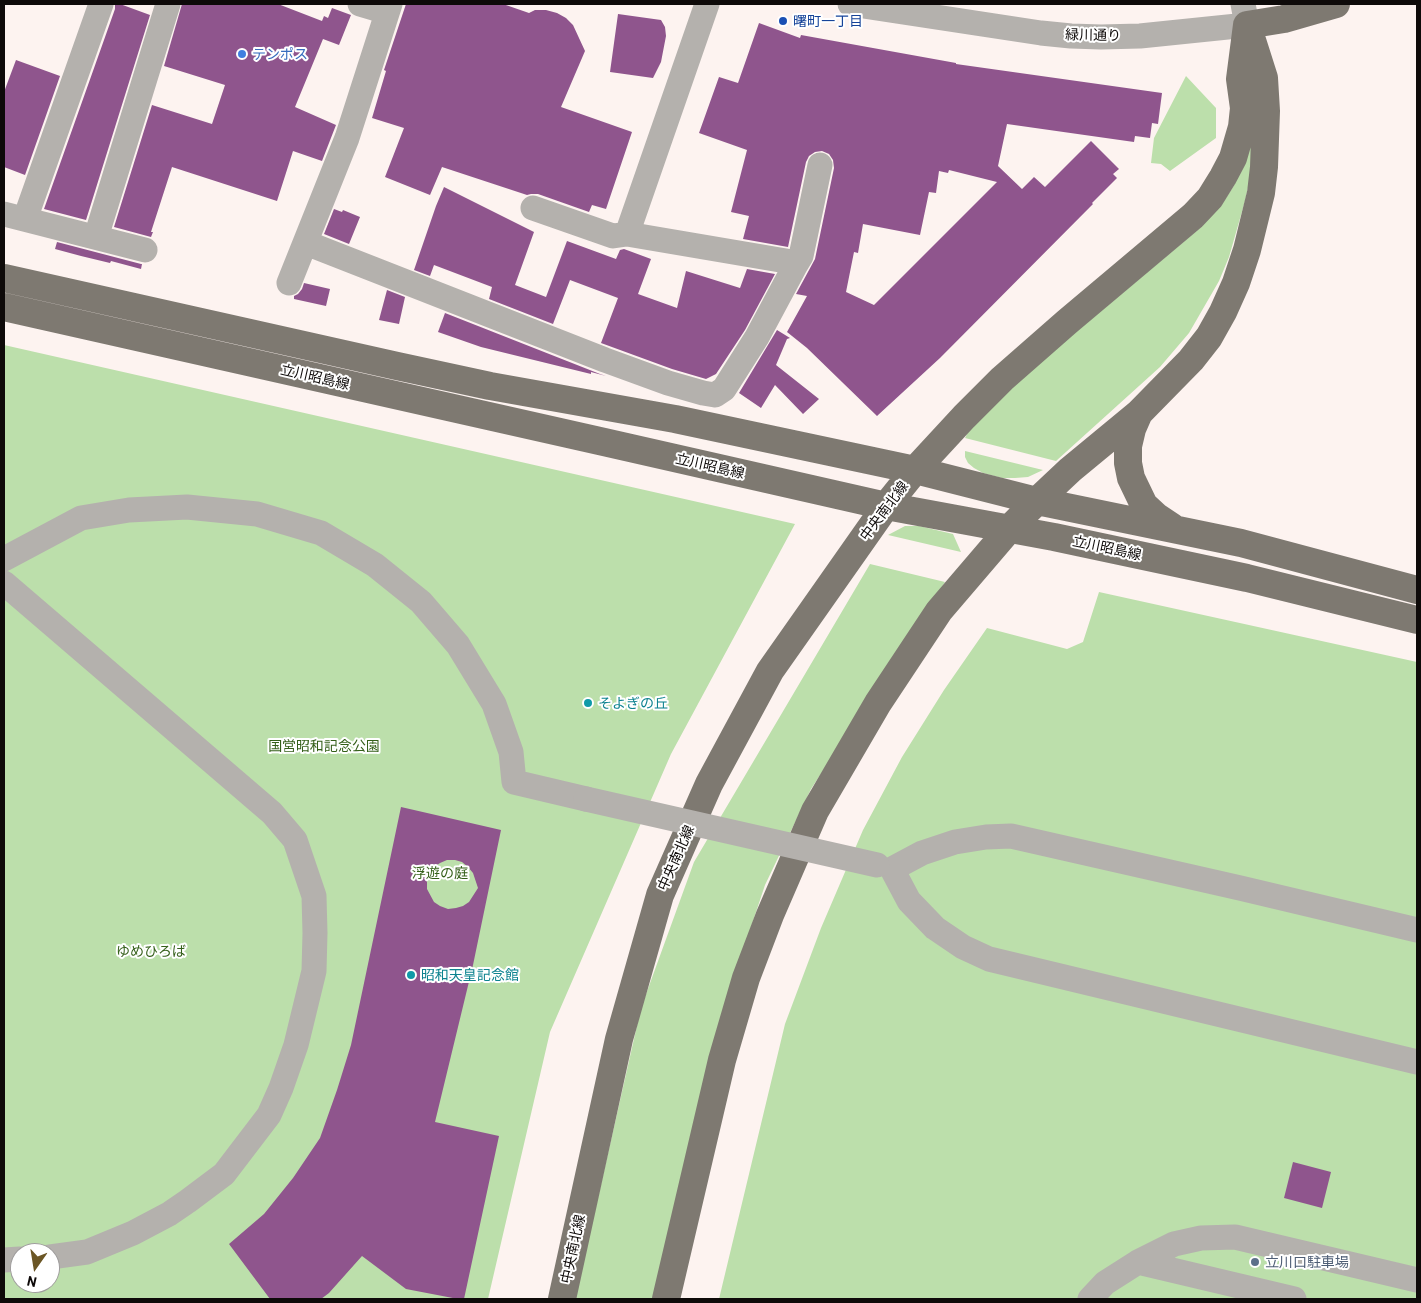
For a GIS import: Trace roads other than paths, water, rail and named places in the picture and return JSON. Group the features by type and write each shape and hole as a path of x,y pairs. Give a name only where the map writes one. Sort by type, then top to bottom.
{"main road":[{"name":"緑川通り","path":"1245,14 1284,19 1336,4"},
{"path":"666,1299 720,1069 746,978 770,915 814,811 878,703 940,611 1010,528 1037,501 1070,470 1139,413 1191,360 1209,337 1227,305 1248,250 1261,193 1264,167 1266,111 1264,78 1245,14"},
{"name":"中央南北線","path":"562,1299 619,1039 660,895 709,784 770,671 886,506 916,470 964,417 1002,380 1067,322 1193,216 1210,198 1234,158 1242,127 1244,108 1240,79 1245,14"},
{"name":"立川昭島線","path":"4,278 490,386 675,419 916,470 1037,501 1241,543 1417,590"},
{"name":"立川昭島線","path":"4,307 886,506 1010,528 1247,578 1417,620"},
{"path":"1139,413 1132,429 1128,446 1128,463 1131,478 1144,505 1175,530"}],"street":[{"path":"101,4 15,216 145,250"},
{"path":"96,237 168,4"},
{"path":"289,282 347,138 388,8 360,4"},
{"path":"626,234 707,4"},
{"name":"緑川通り","path":"850,4 1071,36 1140,36 1245,14"},
{"path":"306,241 314,246 418,287 668,383 715,395 724,389 756,337 800,256 820,165"},
{"path":"532,208 613,236 626,234 786,261 794,266"},
{"path":"4,559 81,518 129,510 187,507 257,514 321,533 375,566 421,602 458,645 494,704 511,752 514,782 884,867 954,842 1010,836 1417,930"},
{"path":"4,583 272,813 295,840 314,896 314,971 296,1045 269,1115 224,1174 176,1210 133,1234 87,1252 60,1256"},
{"path":"884,867 909,900 935,928 963,947 989,959 1417,1062"},
{"path":"1090,1299 1105,1283 1138,1262 1174,1244 1202,1238 1236,1237 1417,1280"},
{"path":"1138,1262 1294,1299"}],"place":[{"name":"曙町一丁目","path":"783,21"},
{"name":"テンポス","path":"242,54"},
{"name":"そよぎの丘","path":"588,703"},
{"name":"昭和天皇記念館","path":"411,975"},
{"name":"立川口駐車場","path":"1255,1262"}],"park label":[{"name":"国営昭和記念公園","path":"324,746"},
{"name":"浮遊の庭","path":"440,873"},
{"name":"ゆめひろば","path":"151,951"}]}
